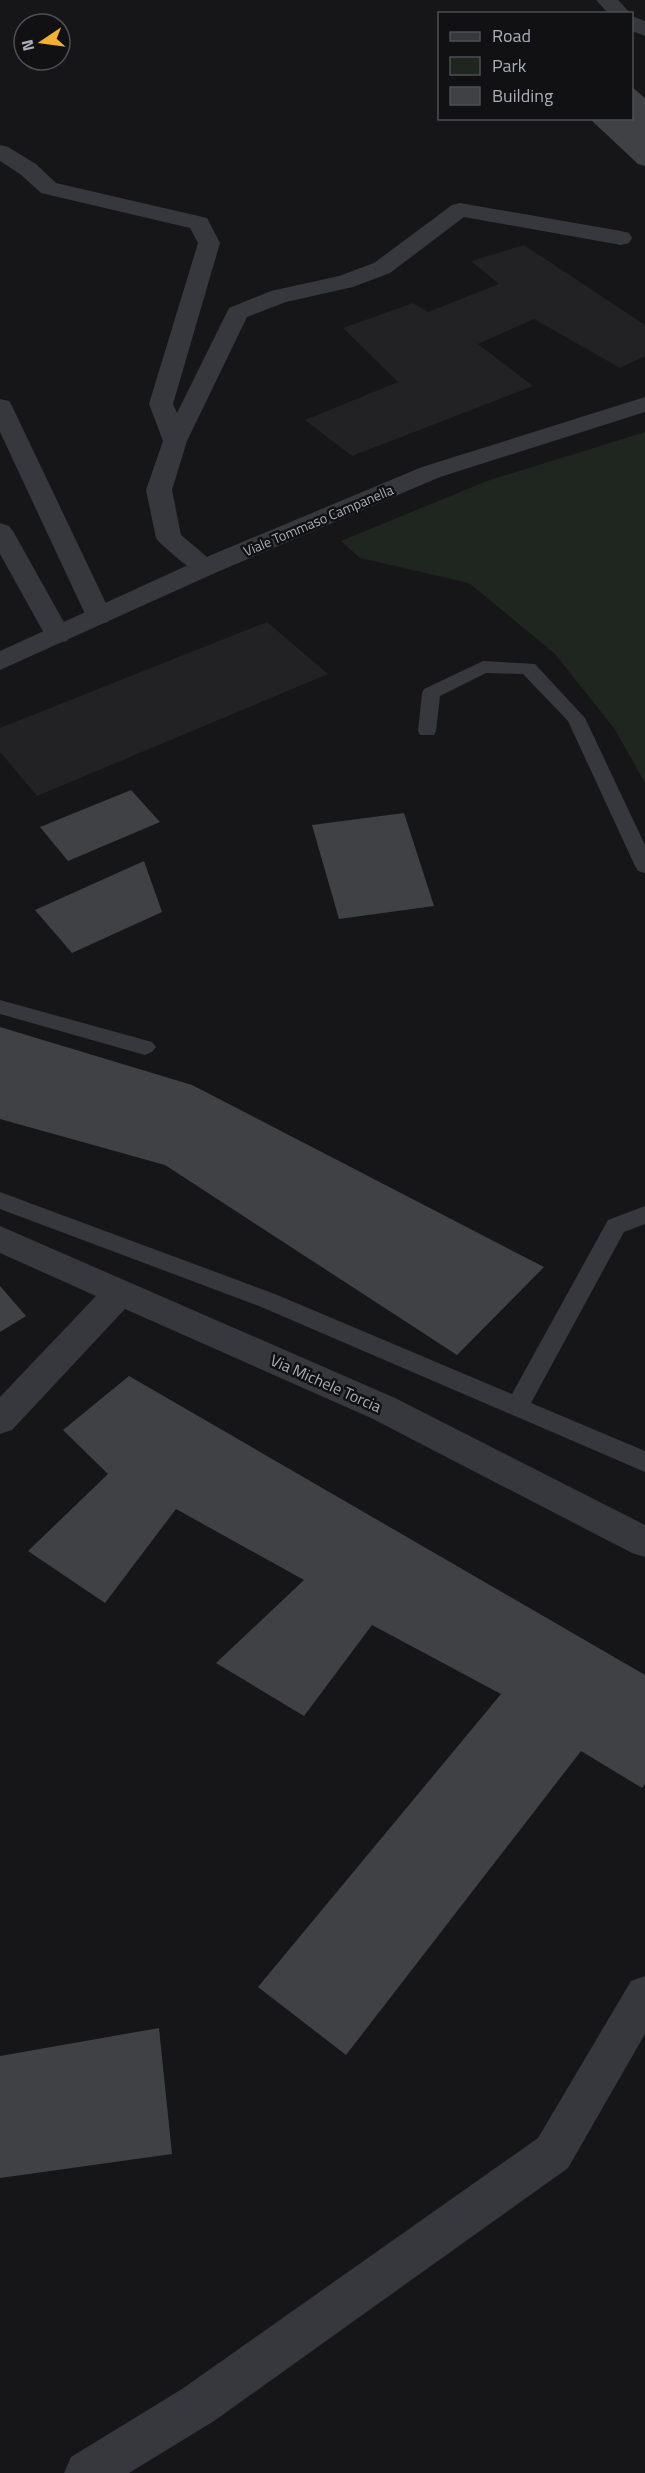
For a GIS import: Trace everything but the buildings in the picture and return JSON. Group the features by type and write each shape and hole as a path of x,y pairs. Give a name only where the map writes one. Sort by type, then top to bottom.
{"street":[{"path":"606,0 619,12"},
{"path":"0,152 28,170 48,188 116,202 199,224 209,243 161,404 175,441"},
{"path":"206,567 170,538 159,490 175,441 237,313 279,296 345,282 381,268 460,210 621,238"},
{"name":"Viale Tommaso Campanella","path":"0,661 206,567 431,472 645,404"},
{"path":"0,406 99,616"},
{"path":"0,531 8,561 58,635"},
{"name":"Via Michele Torcia","path":"0,1239 383,1408 645,1542"},
{"path":"0,1420 120,1292"},
{"path":"87,2473 198,2404 553,2153 645,1995"}],"lane":[{"path":"427,731 431,693 483,667 528,668 576,718 645,866"},
{"path":"0,1007 145,1047"},
{"path":"0,1200 267,1300 645,1462"},
{"path":"517,1407 616,1226 645,1215"}],"shaded area":[{"path":"524,245 645,325 645,356 620,368 534,319 478,344 533,386 352,456 305,420 398,382 343,328 413,303 428,312 499,284 471,261"},
{"path":"267,622 328,674 37,796 0,752 0,728"}],"green space":[{"path":"645,432 645,783 614,728 555,654 469,583 360,558 341,541 487,481"}]}
